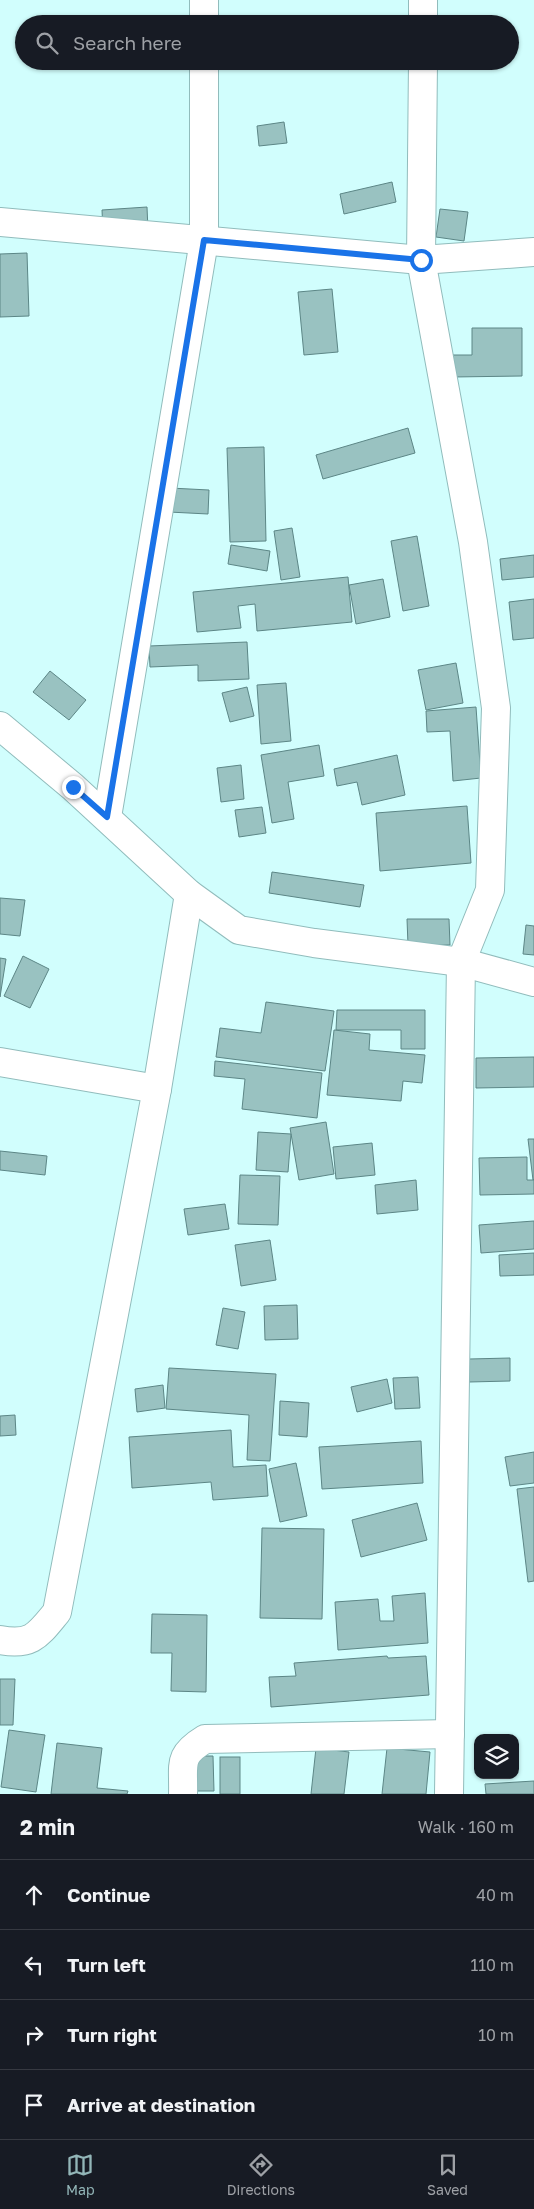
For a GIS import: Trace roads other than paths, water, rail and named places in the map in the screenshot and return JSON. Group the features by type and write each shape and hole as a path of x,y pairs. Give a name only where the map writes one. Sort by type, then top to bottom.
{"street":[{"path":"204,0 204,15"},
{"path":"423,0 423,15"},
{"path":"107,817 204,240 204,70"},
{"path":"423,70 421,260 473,542 496,708 490,890 461,962 450,1794"},
{"path":"0,222 421,260 534,252"},
{"path":"0,726 107,817 189,894 239,930 314,944 461,962 534,982"},
{"path":"0,1640 16,1643 38,1636 57,1612 157,1089 189,894"},
{"path":"0,1062 157,1089"},
{"path":"183,1794 184,1758 189,1748 205,1739 450,1734"}]}
